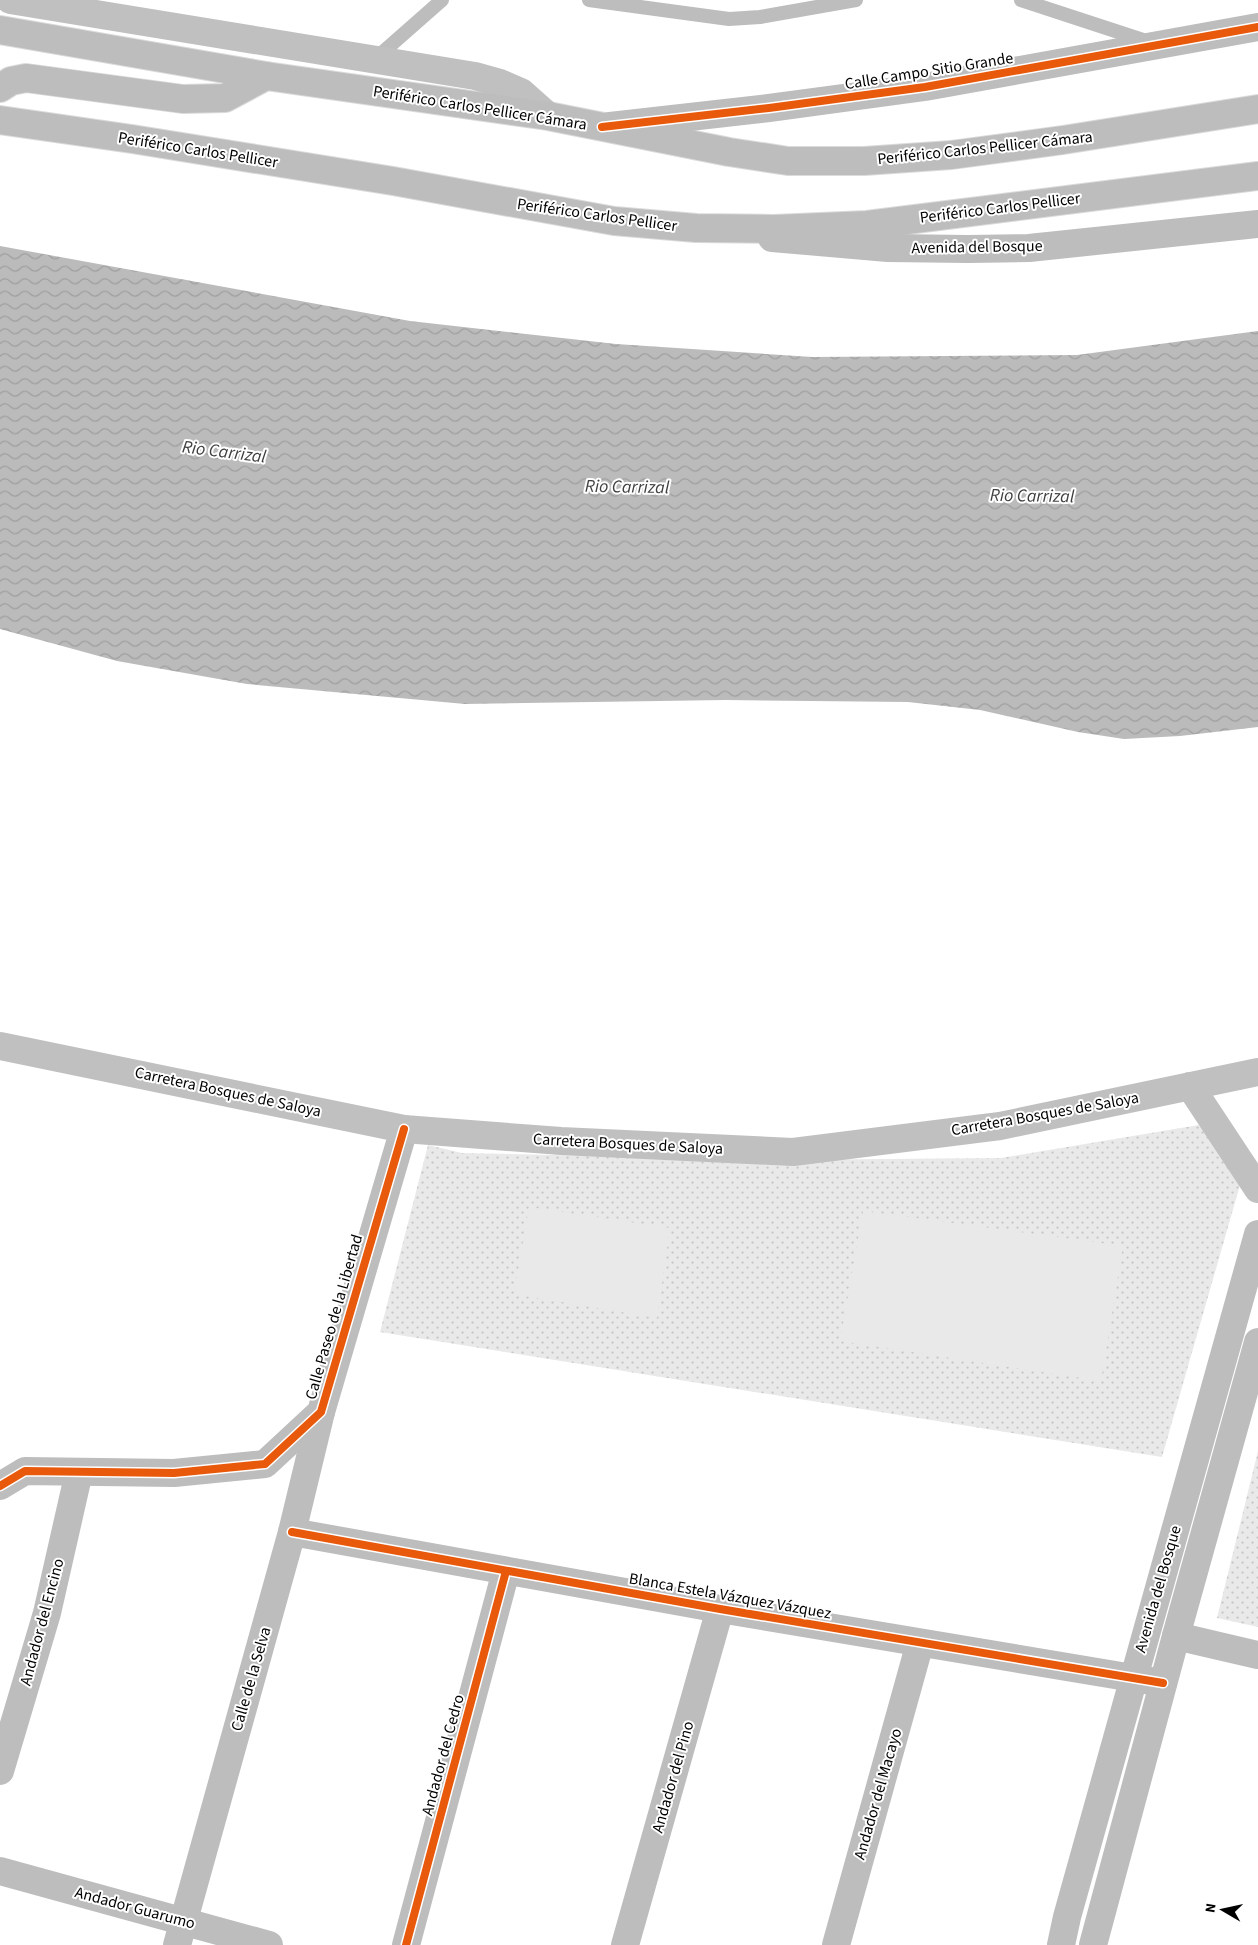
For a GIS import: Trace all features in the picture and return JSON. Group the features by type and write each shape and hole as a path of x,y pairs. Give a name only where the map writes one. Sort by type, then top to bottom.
{"main road":[{"path":"10,0 476,76 521,92 548,116"},
{"name":"Carretera Bosques de Saloya","path":"0,1046 404,1129 561,1141 793,1152 1000,1126 1258,1072"},
{"path":"1190,1086 1258,1189"}],"street":[{"path":"1229,33 1258,18"},
{"name":"Calle Campo Sitio Grande","path":"602,127 770,108 925,87 1258,27"},
{"name":"Periférico Carlos Pellicer Cámara","path":"0,30 266,76 548,116 728,152 788,161 864,161 951,155 1035,144 1258,109"},
{"path":"0,88 11,80 26,78 183,99 203,99 225,98 266,76"},
{"name":"Periférico Carlos Pellicer","path":"0,120 132,138 614,221 696,228 774,229 867,225 1258,176"},
{"name":"Avenida del Bosque","path":"696,228 743,235 888,248 968,250 1029,248 1258,224"},
{"name":"Calle Paseo de la Libertad","path":"0,1486 26,1471 174,1472 265,1464 321,1412 404,1129"},
{"name":"Avenida del Bosque","path":"1061,1945 1067,1916 1258,1234"},
{"name":"Avenida del Bosque","path":"1093,1945 1163,1683 1258,1342"},
{"name":"Calle de la Selva","path":"180,1933 292,1532 321,1412"},
{"name":"Andador del Encino","path":"0,1771 47,1613 79,1472"},
{"name":"Blanca Estela Vázquez Vázquez","path":"292,1532 720,1609 1163,1683"},
{"name":"Andador del Cedro","path":"406,1945 506,1571"},
{"name":"Andador del Pino","path":"625,1945 720,1609"},
{"path":"1176,1636 1258,1655"},
{"name":"Andador del Macayo","path":"836,1945 920,1643"},
{"name":"Andador Guarumo","path":"0,1871 180,1933 270,1945"}],"lane":[{"path":"374,60 442,0"},
{"path":"588,0 729,19 760,17 856,0"},
{"path":"1021,0 1158,45"}],"shaded area":[{"path":"1199,1125 1220,1152 1240,1185 1162,1457 380,1332 428,1145 462,1153 770,1160 1001,1158"},
{"path":"529,1207 670,1228 657,1318 514,1294"},
{"path":"863,1211 1123,1246 1101,1381 840,1341"},
{"path":"1258,1451 1258,1627 1217,1618"}],"water":[{"name":"Rio Carrizal","path":"0,246 410,321 616,344 812,357 1077,355 1258,331 1258,727 1180,736 1124,739 1078,732 980,710 908,702 725,700 465,704 247,684 117,661 0,629"}],"cycle path":[{"path":"602,127 769,108 925,87 1258,27"},
{"path":"0,1486 25,1471 174,1473 265,1464 321,1412 404,1129"},
{"path":"292,1532 720,1609 1163,1683"},
{"path":"406,1945 506,1571"}]}
